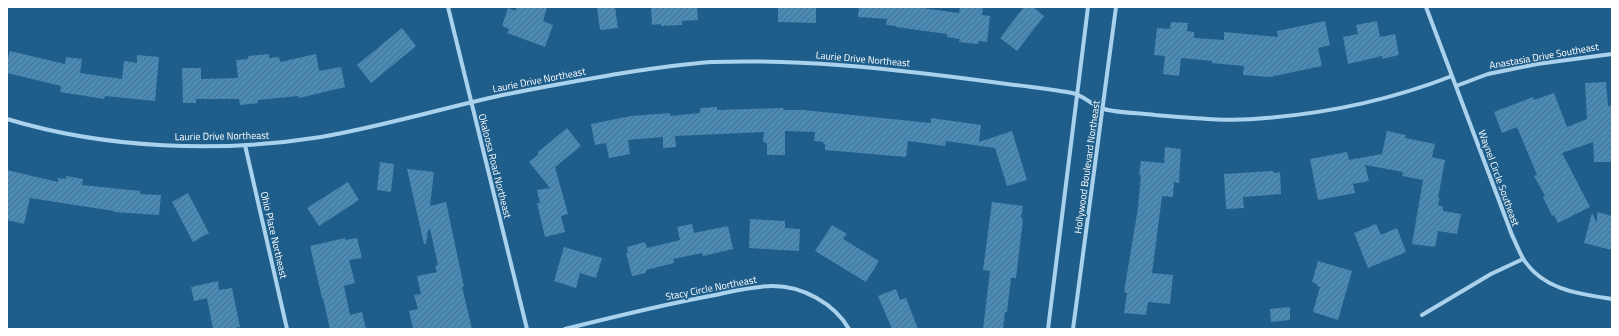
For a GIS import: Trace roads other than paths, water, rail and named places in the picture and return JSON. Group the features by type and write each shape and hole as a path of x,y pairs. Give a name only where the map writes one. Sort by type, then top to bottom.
{"street":[{"name":"Okaloosa Road Northeast","path":"448,7 527,329"},
{"name":"Hollywood Boulevard Northeast","path":"1048,329 1088,7"},
{"name":"Hollywood Boulevard Northeast","path":"1073,329 1116,7"},
{"name":"Waynel Circle Southeast","path":"1426,7 1512,235 1523,259 1532,271 1555,287 1580,294 1612,299"},
{"name":"Anastasia Drive Southeast","path":"1456,86 1488,74 1537,64 1612,54"},
{"name":"Laurie Drive Northeast","path":"7,119 62,132 119,141 190,146 264,144 321,137 494,97 588,79 672,66 710,62 836,64 1078,93"},
{"path":"1078,93 1102,109 1194,119 1264,119 1370,102 1422,88 1452,76"},
{"name":"Ohio Place Northeast","path":"244,145 288,329"},
{"path":"1422,315 1491,274 1523,259"},
{"name":"Stacy Circle Northeast","path":"565,329 686,300 751,288 774,286 802,290 817,298 833,310 849,329"}]}
